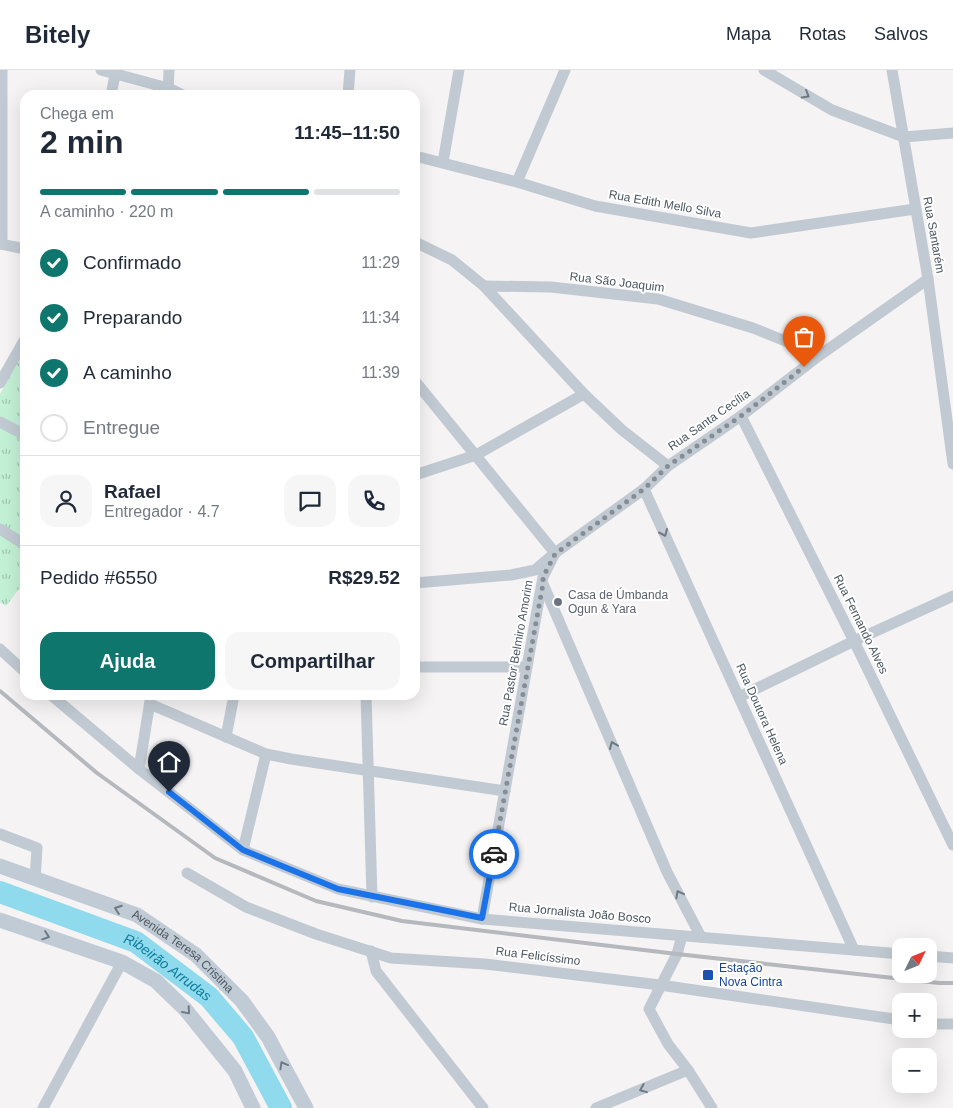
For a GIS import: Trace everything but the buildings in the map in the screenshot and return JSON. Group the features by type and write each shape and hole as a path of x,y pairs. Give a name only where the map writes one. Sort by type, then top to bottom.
{"main road":[{"name":"Avenida Teresa Cristina","path":"0,866 137,915 196,955 242,1000 268,1037 306,1108"},
{"path":"0,920 122,962 156,981 185,1009 234,1071 253,1108"}],"street":[{"path":"2,70 1,244 20,248"},
{"path":"100,70 162,90"},
{"path":"168,90 169,70"},
{"path":"348,90 350,70"},
{"path":"443,162 459,70"},
{"path":"517,182 565,70"},
{"path":"764,70 832,110 904,137 953,133"},
{"name":"Rua Santarém","path":"892,70 928,279 953,464"},
{"path":"112,90 115,75"},
{"name":"Rua Edith Mello Silva","path":"420,157 517,182 595,206 751,233 915,209"},
{"path":"420,244 452,260 484,286 584,394 622,430 668,466"},
{"name":"Rua Santa Cecília","path":"420,584 511,575 534,570 644,489 668,466 741,416 820,355 928,279"},
{"name":"Rua São Joaquim","path":"484,286 551,287 658,299 753,328 820,355"},
{"path":"0,383 20,349"},
{"path":"941,373 953,374"},
{"path":"420,387 555,554"},
{"path":"420,472 476,455 584,394"},
{"name":"Rua Fernando Alves","path":"741,416 854,641 953,845"},
{"path":"0,422 20,432"},
{"name":"Rua Doutora Helena","path":"644,489 854,950"},
{"path":"0,529 20,542"},
{"name":"Rua Pastor Belmiro Amorim","path":"482,918 543,577 555,554"},
{"path":"543,584 667,872 701,937"},
{"path":"739,697 854,641 953,596"},
{"path":"0,649 20,667"},
{"path":"420,666 527,667"},
{"name":"Rua Jornalista João Bosco","path":"57,700 139,769 243,850 338,889 482,918 892,953"},
{"path":"139,769 150,700 266,754 505,791"},
{"path":"226,737 233,700"},
{"path":"366,700 372,897"},
{"path":"243,850 266,754"},
{"path":"0,834 36,848 35,879"},
{"name":"Rua Felicíssimo","path":"187,873 246,907 316,934 391,958 485,964 660,985 892,1019"},
{"path":"682,936 677,954 649,1009 668,1044 688,1070 712,1108"},
{"path":"370,951 376,971 483,1108"},
{"path":"938,957 953,958"},
{"path":"43,1108 122,962"},
{"path":"937,1024 953,1024"},
{"path":"596,1108 688,1070"}],"green space":[{"path":"20,358 20,428 0,417 0,394"},
{"path":"0,425 20,437 20,538 0,524"},
{"path":"0,534 20,547 20,588 6,606 0,602"}],"waterway":[{"name":"Ribeirão Arrudas","path":"0,892 136,942 209,997 243,1037 281,1108"}],"railway":[{"path":"0,691 97,773 215,858 316,901 402,921 677,954 953,983"}],"way so far":[{"path":"494,854 543,577 555,554 644,489 668,466 741,416 804,367"}],"place":[{"name":"Casa de Úmbanda Ogun & Yara","path":"558,602"},
{"name":"Estação Nova Cintra","path":"708,975"}],"route":[{"path":"169,792 243,850 338,889 482,918 494,854"}]}
